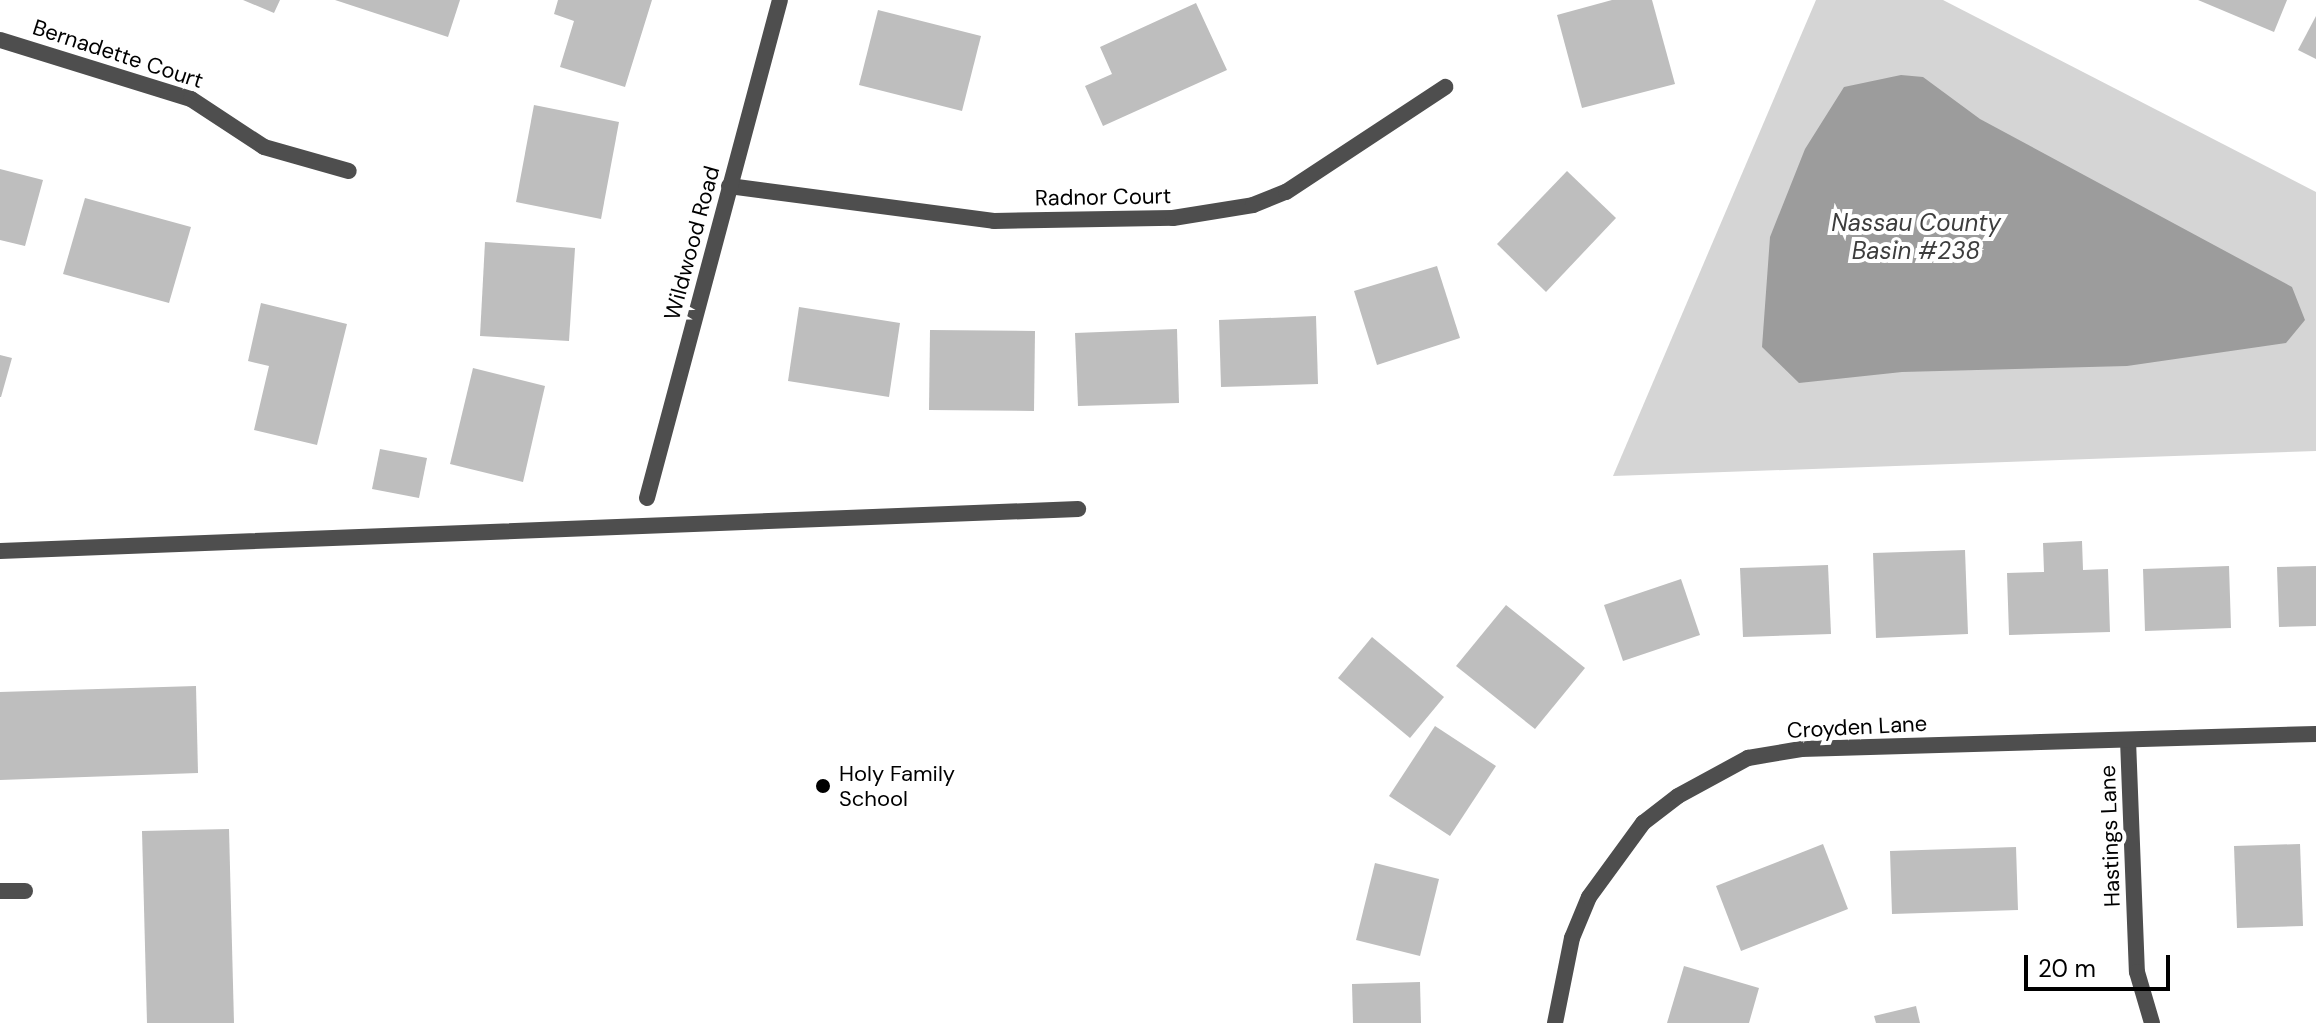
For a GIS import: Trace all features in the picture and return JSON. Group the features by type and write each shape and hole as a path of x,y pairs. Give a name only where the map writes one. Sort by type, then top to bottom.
{"street":[{"name":"Wildwood Road","path":"647,498 780,0"},
{"name":"Bernadette Court","path":"0,40 191,99 264,147 349,171"},
{"name":"Radnor Court","path":"729,186 994,221 1173,218 1253,205 1286,192 1445,87"},
{"path":"0,551 1078,509"},
{"name":"Croyden Lane","path":"1555,1023 1572,938 1589,897 1643,823 1678,796 1748,758 1801,749 2316,734"},
{"name":"Hastings Lane","path":"2128,740 2137,972 2152,1023"},
{"path":"0,891 25,891"}],"shaded area":[{"path":"1816,0 1943,0 2316,192 2316,451 1613,476"}],"water":[{"name":"Nassau County Basin #238","path":"1901,75 1923,77 1980,119 2292,287 2305,320 2286,343 2127,366 1902,372 1799,383 1762,347 1770,237 1805,149 1844,87"}],"building":[{"path":"243,0 280,0 274,13"},
{"path":"335,0 460,0 448,37"},
{"path":"558,0 652,0 625,87 560,67 574,21 554,14"},
{"path":"1612,0 1652,0 1675,84 1582,108 1557,15"},
{"path":"2198,0 2287,0 2274,32"},
{"path":"1196,3 1227,70 1103,126 1085,86 1112,74 1100,47"},
{"path":"878,10 981,36 962,111 859,85"},
{"path":"2316,16 2316,59 2298,50"},
{"path":"534,105 619,122 601,219 516,202"},
{"path":"0,169 43,180 25,246 0,240"},
{"path":"1567,171 1616,218 1546,292 1497,244"},
{"path":"85,198 191,227 169,303 63,274"},
{"path":"485,242 575,248 569,341 480,336"},
{"path":"1437,266 1460,338 1377,365 1354,291"},
{"path":"261,303 347,324 317,445 254,430 269,366 248,361"},
{"path":"799,307 900,323 889,397 788,381"},
{"path":"1316,316 1318,384 1221,387 1219,320"},
{"path":"1177,329 1179,403 1078,406 1075,333"},
{"path":"930,330 1035,331 1034,411 929,410"},
{"path":"0,355 12,358 1,397 0,397"},
{"path":"473,368 545,386 523,482 450,464"},
{"path":"380,449 427,458 419,498 372,489"},
{"path":"2082,541 2083,570 2108,569 2110,632 2009,635 2007,573 2044,572 2043,543"},
{"path":"1965,550 1968,634 1876,638 1873,553"},
{"path":"1828,565 1831,634 1743,637 1740,568"},
{"path":"2229,566 2231,628 2145,631 2143,569"},
{"path":"2316,566 2316,626 2279,627 2277,567"},
{"path":"1681,579 1700,635 1623,661 1604,605"},
{"path":"1506,605 1585,668 1535,729 1456,666"},
{"path":"1372,637 1444,697 1410,738 1338,678"},
{"path":"196,686 198,773 0,780 0,692"},
{"path":"1435,726 1496,766 1450,836 1389,796"},
{"path":"229,829 234,1023 147,1023 142,831"},
{"path":"1823,844 1848,909 1741,951 1716,886"},
{"path":"2300,844 2303,926 2237,928 2234,846"},
{"path":"2016,847 2018,910 1892,914 1890,851"},
{"path":"1375,863 1439,879 1420,956 1356,940"},
{"path":"1684,966 1759,988 1749,1023 1667,1023"},
{"path":"1420,982 1421,1023 1353,1023 1352,984"},
{"path":"1916,1006 1920,1023 1876,1023 1874,1016"}],"place":[{"name":"Holy Family School","path":"823,786"}]}
